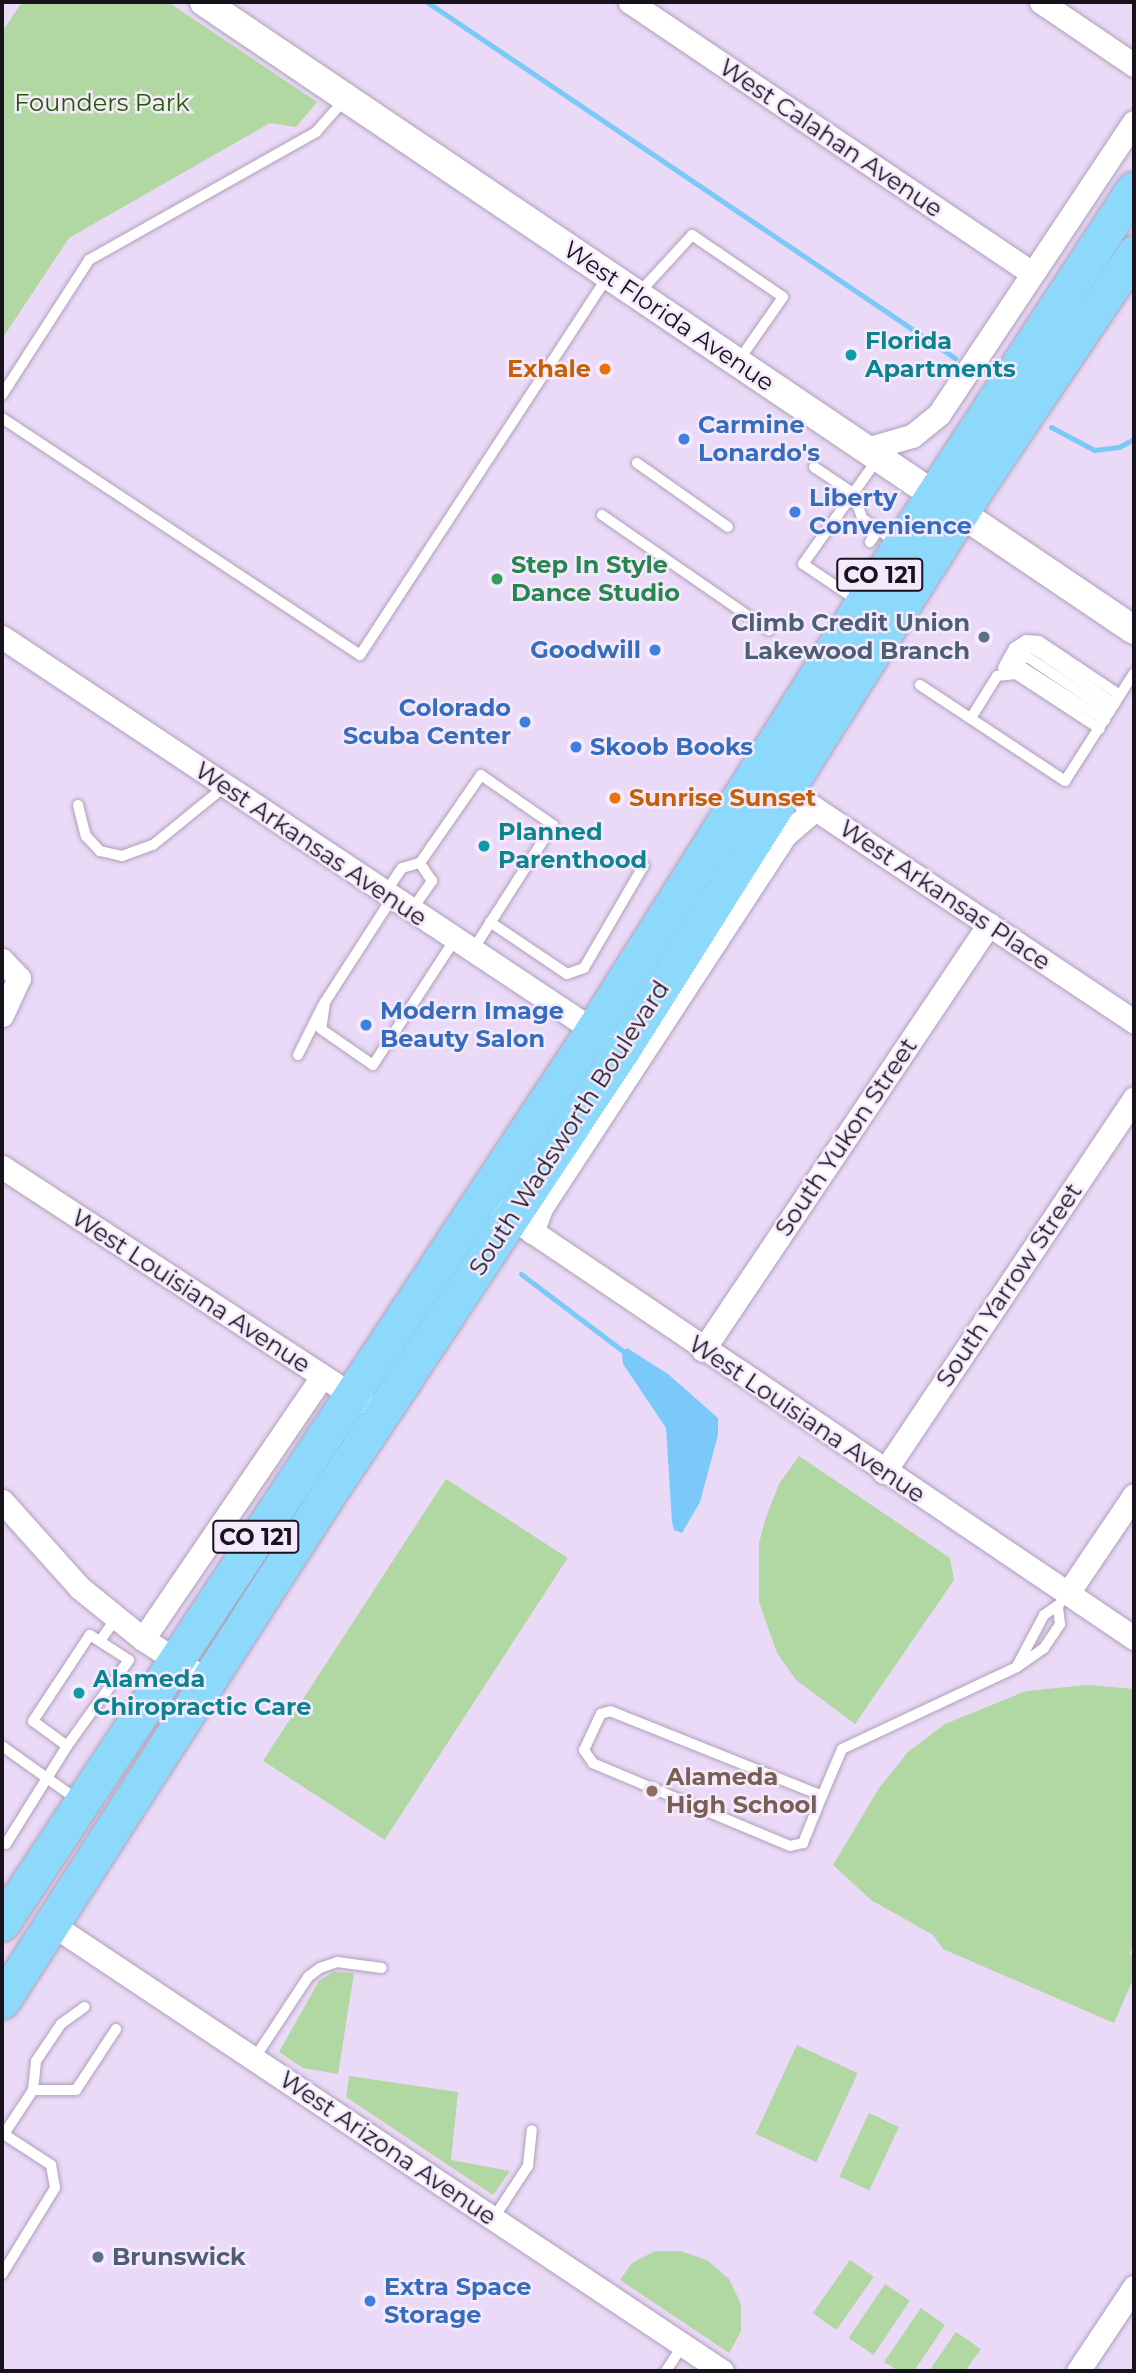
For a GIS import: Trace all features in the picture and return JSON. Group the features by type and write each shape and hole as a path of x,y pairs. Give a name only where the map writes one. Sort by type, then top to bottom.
{"main road":[{"name":"South Wadsworth Boulevard","path":"2,2001 381,1415 521,1225 622,1049 785,789 946,504 1134,188"},
{"name":"South Wadsworth Boulevard","path":"2,1923 175,1660 336,1386 481,1198 593,1030 755,770 882,539 946,504 1134,253"},
{"path":"52,1925 42,1917 40,1905 78,1833 84,1799"}],"street":[{"name":"West Florida Avenue","path":"204,2 1134,630"},
{"name":"West Calahan Avenue","path":"631,2 1032,273"},
{"path":"1041,2 1134,65"},
{"path":"872,453 908,437 932,422 947,404 1134,122"},
{"name":"West Arkansas Avenue","path":"2,636 224,787 622,1049"},
{"name":"West Arkansas Place","path":"755,770 1134,1021"},
{"name":"South Wadsworth Boulevard","path":"521,1225 541,1208 785,836 815,809"},
{"name":"South Yukon Street","path":"703,1350 989,924"},
{"path":"2,960 19,978 2,1015"},
{"name":"South Yarrow Street","path":"884,1472 1134,1098"},
{"name":"West Louisiana Avenue","path":"2,1167 381,1415"},
{"name":"West Louisiana Avenue","path":"481,1198 884,1472 1063,1601 1134,1638"},
{"name":"South Wadsworth Boulevard","path":"143,1639 336,1386"},
{"path":"1063,1601 1134,1495"},
{"path":"2,1501 63,1570 116,1618 208,1681"},
{"name":"West Arizona Avenue","path":"52,1925 722,2371"},
{"path":"1078,2371 1134,2287"}],"lane":[{"path":"2,395 89,260 316,132 346,98"},
{"path":"637,295 692,234 783,297 737,362"},
{"path":"2,418 360,655 608,276"},
{"path":"850,596 803,564 853,493 872,453"},
{"path":"637,463 728,527"},
{"path":"814,467 853,493 862,518 882,539"},
{"path":"602,515 769,630"},
{"path":"849,572 850,596"},
{"path":"971,718 1009,657 1033,648 1110,712"},
{"path":"1009,657 1019,665 1110,712"},
{"path":"920,685 1065,781 1134,673"},
{"path":"997,676 1016,674 1110,712"},
{"path":"298,1055 324,1002 402,868 420,863 481,775 553,825 490,922 463,945 373,1065 321,1029 324,1002"},
{"path":"78,805 86,836 100,851 122,856 153,845 224,787"},
{"path":"411,911 432,881 420,863"},
{"path":"490,922 567,974 576,971 584,968 644,865"},
{"path":"1017,1667 1044,1615 1063,1601"},
{"path":"822,1796 610,1711 601,1714 584,1750 593,1763 790,1846 803,1843 842,1749 1017,1667 1044,1648 1060,1624 1063,1601"},
{"path":"67,1746 33,1721 95,1638 116,1618"},
{"path":"6,1844 50,1780 67,1746 129,1660 95,1638"},
{"path":"2,1746 50,1780 84,1799"},
{"path":"254,2059 308,1977 320,1968 337,1962 382,1968"},
{"path":"2,2274 55,2188 51,2165 3,2134 33,2090 36,2061 61,2024 84,2007"},
{"path":"33,2090 76,2090 116,2029"},
{"path":"493,2219 528,2166 532,2130"},
{"path":"666,2371 684,2345"}],"green space":[{"name":"Founders Park","path":"22,2 168,2 317,102 296,127 270,123 69,238 2,339 2,32"},
{"path":"799,1456 950,1558 954,1580 855,1724 796,1680 777,1653 759,1602 759,1543 766,1517 779,1484"},
{"path":"446,1479 568,1558 385,1840 263,1761"},
{"path":"1088,1685 1134,1689 1134,1941 1130,1954 1134,1956 1134,1977 1114,2023 943,1949 933,1935 871,1900 833,1865 879,1788 908,1752 945,1724 1026,1691"},
{"path":"333,1972 354,1973 338,2074 303,2068 279,2052 319,1981"},
{"path":"797,2045 858,2073 816,2162 756,2134"},
{"path":"349,2076 458,2092 451,2160 510,2171 493,2195 346,2097"},
{"path":"869,2113 899,2127 869,2190 839,2176"},
{"path":"655,2251 680,2251 707,2260 729,2279 741,2304 741,2331 729,2353 620,2280 632,2263"},
{"path":"850,2260 874,2277 836,2330 813,2313"},
{"path":"885,2284 910,2301 874,2355 849,2338"},
{"path":"921,2308 945,2325 914,2371 899,2371 884,2362"},
{"path":"956,2332 981,2349 965,2371 929,2371"}],"water":[{"path":"627,1348 668,1374 718,1418 718,1435 700,1502 682,1533 674,1530 672,1522 666,1428 623,1364 622,1354"}],"waterway":[{"path":"427,2 955,358"},
{"path":"1051,427 1094,450 1119,447 1134,439"},
{"path":"521,1274 624,1352"}],"place":[{"name":"Florida Apartments","path":"851,355"},
{"name":"Exhale","path":"605,369"},
{"name":"Carmine Lonardo's","path":"684,439"},
{"name":"Liberty Convenience","path":"795,512"},
{"name":"Step In Style Dance Studio","path":"497,579"},
{"name":"Climb Credit Union Lakewood Branch","path":"984,637"},
{"name":"Goodwill","path":"655,650"},
{"name":"Colorado Scuba Center","path":"525,722"},
{"name":"Skoob Books","path":"576,747"},
{"name":"Sunrise Sunset","path":"615,798"},
{"name":"Planned Parenthood","path":"484,846"},
{"name":"Modern Image Beauty Salon","path":"366,1025"},
{"name":"Alameda Chiropractic Care","path":"79,1693"},
{"name":"Alameda High School","path":"652,1791"},
{"name":"Brunswick","path":"98,2257"},
{"name":"Extra Space Storage","path":"370,2301"}]}
